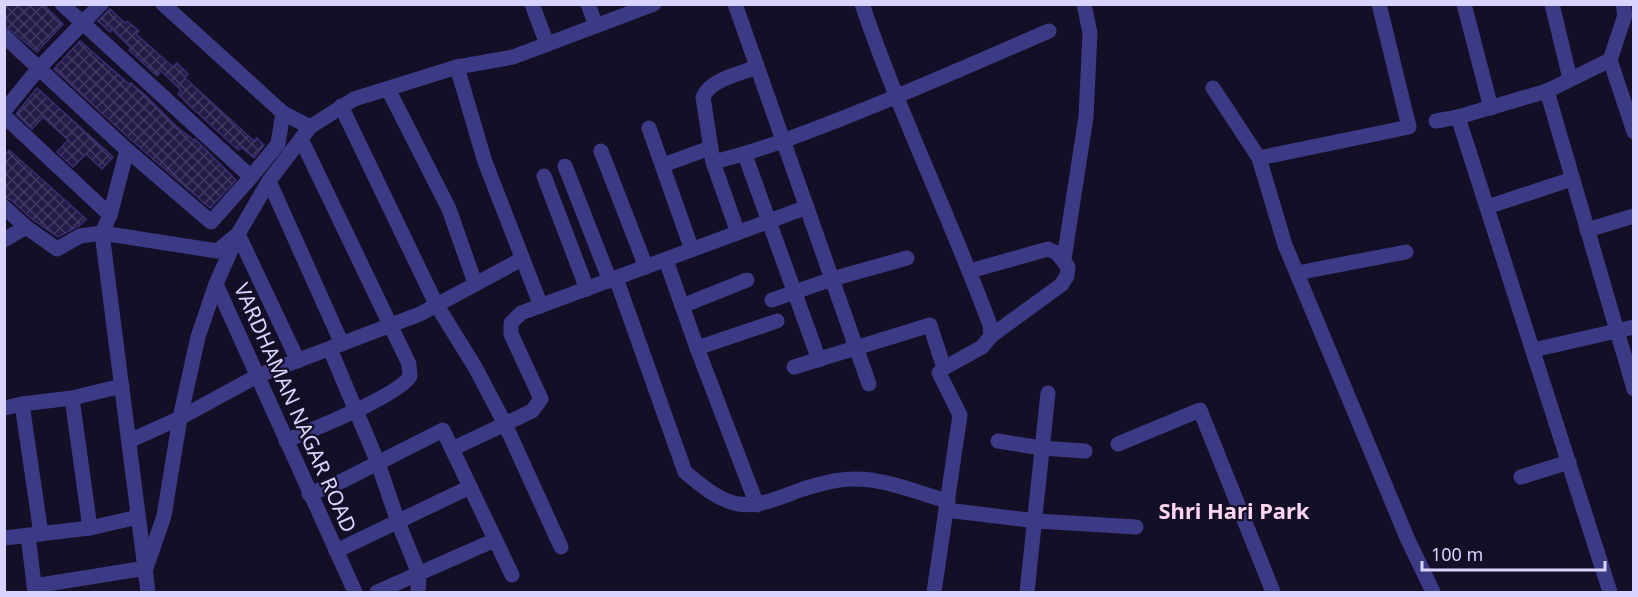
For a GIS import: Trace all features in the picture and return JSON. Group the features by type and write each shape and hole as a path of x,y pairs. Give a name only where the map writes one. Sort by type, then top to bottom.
{"street":[{"path":"62,4 251,177"},
{"path":"4,111 39,68 101,4"},
{"path":"163,4 305,133 389,326 409,364 410,376 403,386 286,441"},
{"path":"532,4 547,44"},
{"path":"588,4 596,26"},
{"path":"735,4 869,384"},
{"path":"862,4 896,97 970,271 990,325 991,336"},
{"path":"1064,260 1086,117 1090,33 1084,4"},
{"path":"1259,158 1409,127 1379,4"},
{"path":"1464,4 1491,108"},
{"path":"1552,4 1570,79"},
{"path":"1623,4 1625,15 1610,60 1634,132"},
{"name":"VARDHAMAN NAGAR ROAD","path":"355,592 216,284 238,234 269,181 305,133 341,106 354,99 457,67 513,57 648,6"},
{"path":"663,165 711,155 745,155 896,97 1049,31"},
{"path":"4,36 127,150 211,222 278,144 283,113"},
{"path":"1436,120 1458,117 1547,91 1610,60"},
{"path":"457,67 485,162 541,306"},
{"path":"738,233 711,155 703,103 705,92 715,83 757,67"},
{"path":"1213,88 1259,158 1285,245 1408,540 1433,592"},
{"path":"388,89 449,209 475,283"},
{"path":"1547,91 1634,389"},
{"path":"341,106 436,304 475,367 505,424 561,547"},
{"path":"4,116 110,214"},
{"path":"1458,117 1610,592"},
{"path":"649,128 692,250"},
{"path":"127,150 110,214 102,233 148,592"},
{"path":"601,151 646,267"},
{"path":"745,155 819,360"},
{"path":"564,166 613,280 685,472 720,498 738,504 757,505 822,484 854,478 882,482 947,506 1033,521 1136,526"},
{"path":"544,176 587,289"},
{"path":"1487,207 1572,179"},
{"path":"269,181 336,347 356,410 419,574 418,592"},
{"path":"4,207 26,227 57,249 80,236 102,233 217,251 238,234 298,361"},
{"path":"452,449 532,411 541,399 510,328 515,317 807,207"},
{"path":"1587,230 1634,216"},
{"path":"4,240 26,227"},
{"path":"934,592 960,415 939,373 982,346 991,336 1061,285 1067,276 1068,267 1057,253 1048,249 970,271"},
{"path":"1297,273 1406,252"},
{"path":"772,300 832,279 907,258"},
{"path":"129,441 180,418 257,376 420,314 522,259"},
{"path":"666,260 757,505"},
{"path":"682,306 747,280"},
{"path":"146,568 164,516 180,418 198,337 216,284"},
{"path":"697,348 777,321"},
{"path":"794,367 930,325 944,368"},
{"path":"1533,350 1634,327"},
{"path":"4,408 72,398 122,386"},
{"path":"1026,592 1048,393"},
{"path":"72,398 90,528"},
{"path":"22,404 34,535 34,589 146,568"},
{"path":"1118,444 1200,411 1273,592"},
{"path":"309,494 342,481 443,430 512,575"},
{"path":"998,441 1041,448 1085,451"},
{"path":"1521,477 1569,462"},
{"path":"336,551 470,487"},
{"path":"4,538 90,528 138,517"},
{"path":"377,592 495,540"}],"building":[{"path":"4,4 43,4 63,24 37,52 4,25"},
{"path":"110,9 125,23 127,21 139,31 136,34 173,67 177,63 188,74 185,78 254,141 257,138 264,145 254,158 241,147 238,150 178,94 181,90 161,71 157,76 129,50 131,48 112,29 110,32 98,21"},
{"path":"80,41 147,97 177,127 195,139 236,180 210,208 54,69"},
{"path":"37,88 113,157 102,169 86,154 73,167 57,152 68,140 43,117 32,129 16,114"},
{"path":"9,150 86,219 79,226 58,237 4,197 4,156"}],"district":[{"name":"Shri Hari Park","path":"1234,511"}]}
